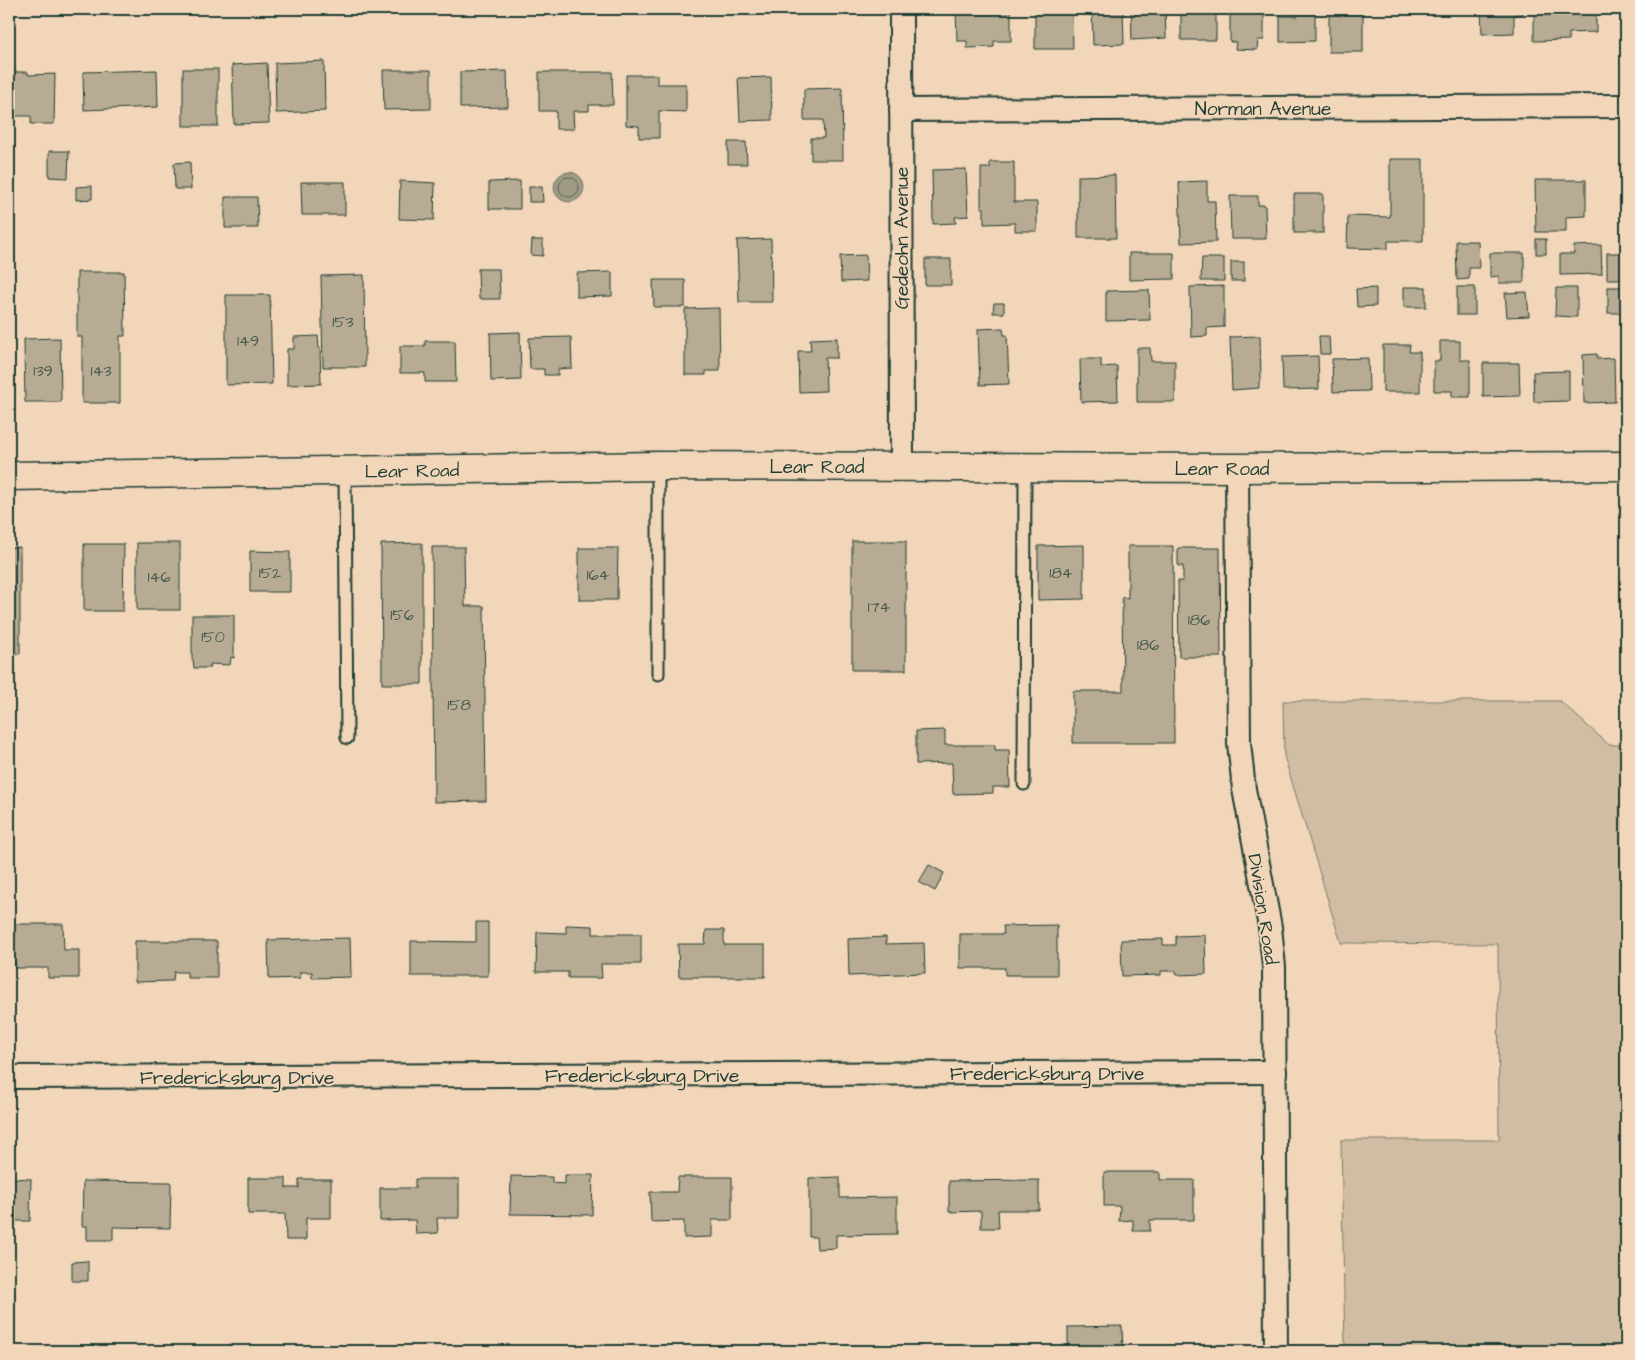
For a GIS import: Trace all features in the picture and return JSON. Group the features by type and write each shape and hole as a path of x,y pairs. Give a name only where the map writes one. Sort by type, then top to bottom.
{"street":[{"name":"Gedeohn Avenue","path":"900,9 902,467"},
{"name":"Norman Avenue","path":"901,110 1626,106"},
{"name":"Lear Road","path":"9,476 658,466 1237,468 1626,466"},
{"name":"Division Road","path":"1237,468 1239,744 1244,789 1270,927 1274,967 1276,1351"},
{"name":"Fredericksburg Drive","path":"9,1078 1275,1072"}],"lane":[{"path":"658,466 658,674"},
{"path":"1024,784 1025,467"},
{"path":"344,471 347,738"}],"shaded area":[{"path":"1283,701 1560,701 1609,745 1626,745 1626,1351 1345,1351 1341,1140 1499,1140 1498,944 1341,943 1284,756"}],"water":[{"path":"569,172 580,176 584,187 580,198 569,202 558,198 554,187 558,176"}],"building":[{"path":"956,9 1011,9 1011,41 994,41 994,47 967,48 967,41 957,41"},
{"path":"1035,9 1072,9 1073,49 1035,49"},
{"path":"1092,9 1123,9 1124,44 1093,45"},
{"path":"1131,9 1165,9 1166,38 1132,40"},
{"path":"1181,9 1216,10 1216,40 1181,40"},
{"path":"1230,9 1264,9 1264,40 1258,40 1257,50 1235,49 1236,42 1230,42"},
{"path":"1297,9 1315,9 1315,41 1280,42 1280,16 1298,16"},
{"path":"1329,9 1363,9 1363,52 1329,52"},
{"path":"1481,9 1523,9 1523,14 1514,15 1514,33 1482,34"},
{"path":"1534,9 1596,9 1596,32 1569,33 1569,40 1534,41"},
{"path":"324,61 325,111 276,113 275,63"},
{"path":"267,63 269,123 234,124 232,65"},
{"path":"183,69 218,69 218,126 183,126"},
{"path":"157,70 158,107 84,110 83,72"},
{"path":"383,70 431,70 431,109 384,110"},
{"path":"507,71 508,107 460,108 460,72"},
{"path":"10,72 28,72 28,75 55,74 54,124 31,124 31,116 10,116"},
{"path":"539,72 612,72 613,105 589,105 589,111 573,111 574,129 556,129 556,111 539,111"},
{"path":"626,75 657,75 657,84 686,84 686,112 659,111 659,138 639,138 639,126 626,125"},
{"path":"771,77 772,120 740,121 738,78"},
{"path":"842,88 843,160 811,160 811,138 824,138 823,120 804,120 804,89"},
{"path":"728,142 746,142 747,164 728,164"},
{"path":"49,151 69,151 68,178 49,177"},
{"path":"1390,159 1423,159 1423,241 1388,241 1388,249 1347,248 1348,216 1390,217"},
{"path":"190,162 191,189 175,189 174,163"},
{"path":"990,162 1014,162 1014,202 1037,202 1037,231 1015,231 1015,223 984,224 984,208 981,208 981,168 990,168"},
{"path":"966,169 968,216 955,217 956,223 933,224 932,170"},
{"path":"1115,175 1116,238 1078,238 1078,176"},
{"path":"1535,180 1586,180 1586,216 1566,217 1566,232 1536,232"},
{"path":"400,181 435,183 434,220 399,219"},
{"path":"520,181 520,209 489,209 489,182"},
{"path":"1207,181 1207,201 1215,201 1216,242 1181,243 1179,182"},
{"path":"301,182 345,182 345,215 302,215"},
{"path":"92,186 92,199 76,200 76,187"},
{"path":"529,187 542,187 543,202 529,202"},
{"path":"1294,194 1323,194 1323,233 1294,233"},
{"path":"1230,196 1258,196 1258,205 1265,205 1266,239 1231,239"},
{"path":"225,197 257,197 258,228 225,228"},
{"path":"771,239 772,302 739,302 737,240"},
{"path":"1536,239 1546,239 1546,254 1536,254"},
{"path":"532,240 543,240 543,256 531,255"},
{"path":"1456,241 1478,241 1479,268 1469,268 1469,279 1457,280"},
{"path":"1601,245 1602,274 1560,275 1560,254 1574,254 1574,246"},
{"path":"1129,253 1174,253 1174,279 1129,280"},
{"path":"1490,253 1524,253 1524,283 1499,283 1499,276 1490,277"},
{"path":"1607,253 1626,253 1626,279 1607,279"},
{"path":"866,255 867,281 841,282 840,256"},
{"path":"1202,258 1224,258 1224,281 1201,281"},
{"path":"925,259 951,259 951,285 925,285"},
{"path":"1231,262 1244,262 1244,281 1231,281"},
{"path":"478,269 499,269 500,299 479,299"},
{"path":"77,272 124,272 125,336 120,336 120,403 82,403 82,337 77,337"},
{"path":"612,272 612,296 577,297 577,273"},
{"path":"364,275 365,367 323,367 321,276"},
{"path":"653,280 685,280 685,307 654,307"},
{"path":"1224,286 1224,327 1207,328 1207,336 1191,337 1190,287"},
{"path":"1404,287 1426,287 1426,307 1404,307"},
{"path":"1457,287 1475,287 1475,315 1457,315"},
{"path":"1608,287 1626,287 1626,313 1608,313"},
{"path":"1376,288 1376,306 1357,307 1356,289"},
{"path":"1556,288 1577,288 1577,317 1555,316"},
{"path":"1149,290 1150,320 1106,321 1106,291"},
{"path":"1527,292 1529,316 1507,317 1505,293"},
{"path":"226,295 270,295 272,384 226,385"},
{"path":"994,303 1004,303 1004,313 993,313"},
{"path":"719,308 720,371 706,371 706,375 685,375 685,309"},
{"path":"1003,328 1004,335 1007,335 1009,384 980,385 978,329"},
{"path":"520,332 521,380 491,381 490,333"},
{"path":"318,336 321,384 287,385 287,349 294,349 294,337"},
{"path":"1260,336 1261,380 1259,381 1259,388 1232,390 1230,337"},
{"path":"1319,336 1329,336 1330,354 1320,354"},
{"path":"571,337 572,368 558,369 558,375 544,375 544,369 530,369 529,338"},
{"path":"60,338 61,402 25,402 24,339"},
{"path":"837,338 837,358 825,358 826,391 799,392 798,351 811,351 810,339"},
{"path":"425,341 455,341 456,382 425,382 425,373 400,373 400,346 425,346"},
{"path":"1440,341 1460,341 1460,360 1470,360 1470,397 1452,397 1452,391 1434,391 1434,361 1440,361"},
{"path":"1383,345 1410,345 1409,352 1420,352 1420,392 1383,392"},
{"path":"1137,348 1150,348 1151,361 1175,361 1175,402 1137,402"},
{"path":"1597,354 1597,359 1614,358 1615,402 1584,403 1583,355"},
{"path":"1318,356 1319,389 1283,390 1282,357"},
{"path":"1368,358 1369,391 1333,392 1332,359"},
{"path":"1080,359 1101,359 1101,367 1117,366 1118,401 1081,402"},
{"path":"1483,363 1519,363 1520,396 1483,397"},
{"path":"1569,371 1569,401 1534,402 1533,372"},
{"path":"852,541 906,541 906,670 852,670"},
{"path":"137,543 180,543 180,610 137,610"},
{"path":"422,543 422,684 382,684 381,544"},
{"path":"84,544 124,544 123,611 84,611"},
{"path":"1084,545 1084,599 1038,600 1038,546"},
{"path":"1128,546 1173,546 1174,743 1073,743 1073,691 1123,691 1122,597 1128,598"},
{"path":"20,547 20,654 9,653 9,548"},
{"path":"432,547 464,547 465,606 484,606 486,801 434,802"},
{"path":"579,548 618,548 617,600 579,600"},
{"path":"1178,548 1220,548 1221,657 1179,657 1178,581 1183,581 1183,566 1178,566"},
{"path":"250,551 290,552 290,592 250,592"},
{"path":"192,615 234,615 234,658 231,657 230,665 210,664 211,668 194,668 192,660"},
{"path":"945,730 945,745 995,745 995,750 1009,750 1010,787 993,787 993,793 953,794 952,763 916,764 916,731"},
{"path":"929,865 944,873 935,891 919,882"},
{"path":"476,922 488,922 488,976 411,976 411,941 476,942"},
{"path":"9,924 63,924 64,950 79,950 79,978 48,978 48,968 15,968 15,962 9,962"},
{"path":"566,925 593,926 593,934 641,934 641,964 601,964 602,978 568,978 568,972 536,972 537,932 566,933"},
{"path":"1057,925 1057,975 1005,975 1005,968 960,968 960,934 1004,934 1003,926"},
{"path":"706,930 724,930 724,945 765,945 765,977 679,977 678,944 705,944"},
{"path":"1205,935 1206,974 1176,975 1176,971 1161,971 1161,975 1122,976 1121,940 1163,939 1163,945 1176,945 1176,936"},
{"path":"886,937 886,944 924,943 925,973 849,976 848,939"},
{"path":"350,938 351,977 312,978 312,972 300,972 300,978 269,979 268,940"},
{"path":"135,941 217,941 217,978 187,978 187,972 174,972 173,981 135,982"},
{"path":"1104,1172 1160,1172 1160,1180 1194,1180 1194,1220 1150,1220 1150,1231 1133,1231 1133,1220 1119,1221 1120,1206 1104,1206"},
{"path":"565,1175 593,1175 592,1215 510,1214 511,1176 552,1177 552,1183 565,1184"},
{"path":"678,1177 732,1177 732,1220 712,1220 712,1237 684,1238 684,1221 651,1222 650,1192 677,1192"},
{"path":"840,1177 840,1198 897,1197 897,1234 836,1235 836,1248 817,1249 816,1237 809,1237 809,1178"},
{"path":"9,1178 31,1179 30,1221 9,1221"},
{"path":"248,1178 286,1178 286,1188 299,1188 299,1179 331,1179 331,1218 306,1218 306,1240 286,1240 285,1214 248,1214"},
{"path":"415,1179 459,1179 459,1218 437,1218 438,1233 416,1234 415,1220 380,1221 380,1188 415,1188"},
{"path":"1039,1180 1039,1210 998,1210 999,1228 981,1228 981,1211 949,1212 949,1181"},
{"path":"83,1181 171,1182 170,1228 113,1227 113,1240 87,1240 87,1226 82,1226"},
{"path":"88,1261 88,1281 72,1281 72,1262"},
{"path":"1122,1326 1123,1351 1068,1351 1068,1327"}]}
